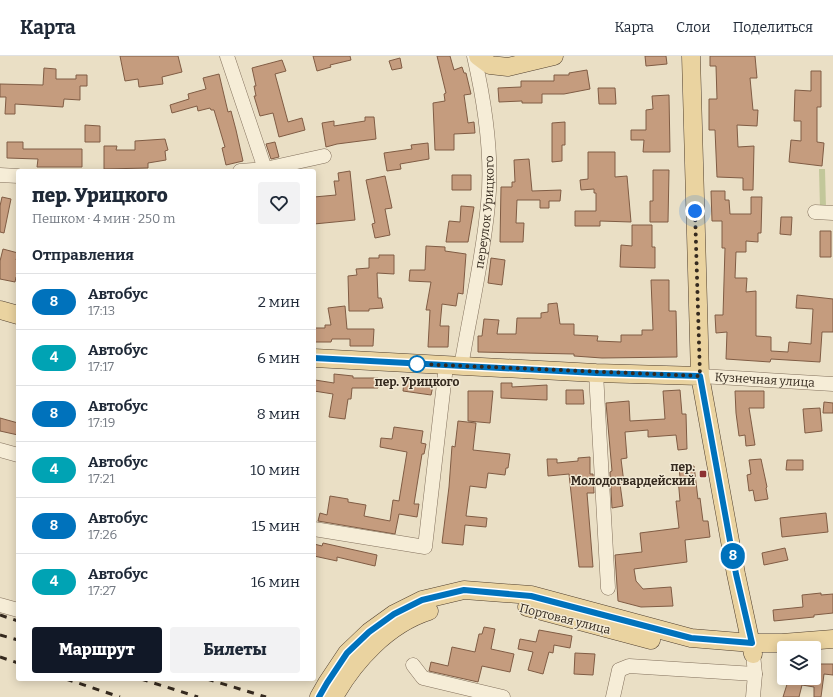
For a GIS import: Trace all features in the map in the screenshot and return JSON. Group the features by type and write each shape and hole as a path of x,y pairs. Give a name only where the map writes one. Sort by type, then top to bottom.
{"main road":[{"path":"478,56 490,66 508,67 554,56"},
{"path":"691,56 700,376 736,574 752,648"},
{"path":"0,310 16,314"},
{"name":"Кузнечная улица","path":"316,358 596,373 700,376"},
{"name":"Портовая улица","path":"319,697 347,653 369,632 394,614 422,600 464,590 531,596 691,638 777,653"},
{"name":"Портовая улица","path":"334,697 357,661 379,640 427,611 466,602 530,608 688,649 730,654 752,648 782,643 833,639"},
{"path":"821,651 833,650"}],"street":[{"path":"226,56 265,169 324,156"},
{"name":"переулок Урицкого","path":"316,529 425,547 454,366 488,204 489,152 481,85 474,56"},
{"path":"0,175 16,176"},
{"path":"815,212 833,213"},
{"path":"596,373 608,588"},
{"name":"Кузнечная улица","path":"700,376 833,384"},
{"path":"0,450 16,454"},
{"path":"0,604 16,609"},
{"path":"752,648 755,674 753,697"},
{"path":"413,665 424,678 503,697"},
{"path":"613,697 619,670 629,666 755,674"}],"green space":[{"path":"819,169 825,169 826,209 820,209"}],"building":[{"path":"120,56 178,56 182,72 162,77 163,84 139,87 138,79 125,81"},
{"path":"313,56 350,56 351,60 330,65 331,67 317,71"},
{"path":"437,56 450,56 454,70 462,67 464,73 466,73 471,94 464,95 468,123 474,122 475,133 454,134 454,150 435,150 433,103 445,101 444,94 446,93"},
{"path":"645,56 666,56 667,64 646,66"},
{"path":"710,56 755,56 757,78 750,78 753,110 758,110 757,126 737,125 738,147 754,146 753,190 743,190 743,178 717,177 715,130 709,130 709,99 717,99 716,66 710,66"},
{"path":"400,58 402,68 392,70 389,61"},
{"path":"282,60 286,71 275,74 288,122 302,118 305,130 279,137 273,113 260,116 254,96 256,96 254,86 256,86 252,68"},
{"path":"44,68 56,69 56,79 76,79 76,75 87,75 87,86 80,86 80,100 64,99 63,107 15,104 15,114 5,114 6,97 0,97 0,84 43,85"},
{"path":"587,70 590,89 564,94 542,94 542,103 522,103 522,101 499,102 498,88 521,87 521,81 554,81 554,75 569,75 569,73"},
{"path":"811,71 821,71 821,107 817,107 817,142 824,143 822,166 789,162 791,140 801,141 801,121 794,121 795,90 811,91"},
{"path":"219,74 228,112 231,111 243,161 226,165 222,148 225,147 214,110 211,110 210,108 198,111 197,106 172,113 170,105 189,99 188,94 206,89 203,78"},
{"path":"598,88 615,88 616,104 599,104"},
{"path":"669,95 670,152 643,152 644,140 631,140 631,130 646,130 646,110 653,109 652,96"},
{"path":"365,117 374,117 376,139 337,144 326,147 322,123 334,121 334,126 365,121"},
{"path":"565,122 565,145 562,145 562,161 552,162 552,123"},
{"path":"85,125 100,126 100,142 85,142"},
{"path":"165,139 168,150 165,151 166,160 148,163 148,168 104,169 104,146 117,146 116,150 135,150 135,141"},
{"path":"7,142 23,142 23,149 82,149 82,167 37,167 38,159 7,158"},
{"path":"275,142 279,157 271,159 266,144"},
{"path":"428,143 429,159 400,164 401,169 387,171 384,153 412,149 411,145"},
{"path":"588,152 615,152 615,177 627,176 631,222 600,221 600,226 575,226 575,211 596,211 596,193 594,193 594,189 581,190 580,180 588,179"},
{"path":"529,159 532,191 561,190 560,201 549,201 549,208 540,208 540,200 517,200 516,223 524,223 523,242 500,242 501,187 512,187 512,182 515,182 514,160"},
{"path":"653,170 669,170 668,222 650,222 650,201 653,201"},
{"path":"350,171 355,220 316,224 316,197 336,195 334,181 339,181 338,173"},
{"path":"452,175 471,175 471,190 452,190"},
{"path":"385,176 392,208 385,209 390,235 375,238 372,224 375,223 366,180"},
{"path":"711,191 725,191 725,200 729,200 730,214 751,214 751,197 762,197 761,233 758,233 758,242 746,241 746,252 736,252 735,278 747,278 746,292 756,291 756,336 771,337 771,351 788,352 789,342 811,344 813,309 796,308 797,295 833,299 833,332 822,332 820,362 771,359 770,362 726,359 727,332 716,333 715,315 723,315 725,248 722,248 722,221 712,221"},
{"path":"2,197 11,199 4,233 0,232 0,206"},
{"path":"461,206 474,207 468,242 446,242 449,221 460,222"},
{"path":"781,217 792,217 791,235 780,234"},
{"path":"632,225 652,225 652,247 655,247 655,268 620,267 621,245 632,246"},
{"path":"820,231 831,231 831,257 820,257"},
{"path":"426,246 445,247 445,251 466,254 463,294 458,293 456,306 442,304 440,326 449,326 448,347 428,347 430,310 426,310 431,282 409,281 410,270 425,270"},
{"path":"3,249 16,252 15,282 0,279 0,261"},
{"path":"379,255 394,255 394,274 377,273 378,298 381,298 383,308 369,309 369,311 349,311 348,276 357,275 356,269 369,268 369,258 379,258"},
{"path":"491,258 505,260 502,285 488,283"},
{"path":"651,280 669,280 669,311 676,311 677,357 602,358 574,356 574,354 478,352 478,336 482,336 484,319 499,320 497,334 516,334 517,318 541,318 541,313 548,312 548,304 557,303 560,324 574,324 574,335 598,336 597,341 621,342 621,335 642,335 642,330 653,330"},
{"path":"345,306 347,329 374,329 373,346 350,346 350,339 332,339 331,342 316,342 316,328 325,328 325,325 331,325 328,308"},
{"path":"334,374 353,376 353,378 378,378 378,388 352,388 351,399 348,399 345,419 329,417 333,394 316,391 316,380 334,383"},
{"path":"404,381 433,386 431,395 403,391"},
{"path":"501,383 512,383 512,387 547,385 547,400 501,398"},
{"path":"566,390 583,390 584,404 566,404"},
{"path":"680,390 682,414 686,414 687,449 678,450 676,435 648,437 648,430 625,432 627,458 621,459 624,483 620,484 623,506 612,508 610,472 612,471 606,403 629,401 630,421 665,419 663,391"},
{"path":"468,391 493,391 490,423 468,421"},
{"path":"735,391 764,391 764,408 749,408 755,445 746,446 745,435 739,436"},
{"path":"824,402 833,403 833,413 823,413"},
{"path":"820,408 822,431 805,433 803,409"},
{"path":"0,418 16,422 16,435 0,431"},
{"path":"458,421 476,423 473,450 510,454 508,468 506,468 505,475 488,473 486,488 470,486 466,516 487,518 486,527 465,525 463,545 442,543 449,487 452,446 455,447"},
{"path":"394,427 423,431 421,443 426,444 424,454 422,454 414,504 419,504 417,517 399,514 395,534 318,521 320,513 327,515 330,496 348,499 348,502 366,505 364,516 390,521 393,500 399,501 407,452 380,447 381,438 392,439"},
{"path":"590,457 590,474 593,474 594,493 587,493 593,567 579,567 569,474 548,476 547,459 557,459 557,463 578,461 578,458"},
{"path":"761,459 768,499 755,501 753,490 749,491 747,475 751,474 749,460"},
{"path":"787,460 803,460 803,470 786,470"},
{"path":"694,466 698,499 700,498 703,521 708,521 710,537 685,540 687,562 634,569 636,581 643,589 671,587 673,606 641,607 618,601 615,555 642,552 640,533 679,528 676,501 680,501 678,478 680,477 679,468"},
{"path":"826,513 828,532 782,537 780,518"},
{"path":"323,543 377,555 375,566 337,557 337,561 316,556 316,544 322,546"},
{"path":"785,548 788,560 764,565 762,553"},
{"path":"821,593 821,595 833,594 833,613 814,615 814,617 774,621 773,610 803,607 802,595"},
{"path":"484,627 495,629 491,649 514,654 510,672 482,666 478,682 429,671 431,662 448,666 452,647 475,652 479,634 482,634"},
{"path":"539,630 572,636 570,648 554,645 553,653 549,652 543,674 528,670 533,652 518,649 520,639 536,642"},
{"path":"575,653 595,654 593,675 574,674"},
{"path":"821,664 833,664 833,675 824,674 821,697 814,697 814,687 802,685 821,685"},
{"path":"787,685 802,685 799,697 783,697"}],"railway":[{"path":"0,615 16,620"},
{"path":"0,635 16,639"},
{"path":"0,657 16,662"},
{"path":"72,681 120,697"},
{"path":"147,681 198,697"},
{"path":"214,681 266,697"}],"bus line":[{"name":"8","path":"316,358 340,361 596,373 700,376 736,574 752,643 691,638 531,596 464,590 422,600 394,614 369,632 347,653 319,697"}],"place":[{"name":"пер. Урицкого","path":"417,364"},
{"name":"пер. Молодогвардейский","path":"703,474"}],"route":[{"path":"417,364 596,373 700,376 695,211"}]}
